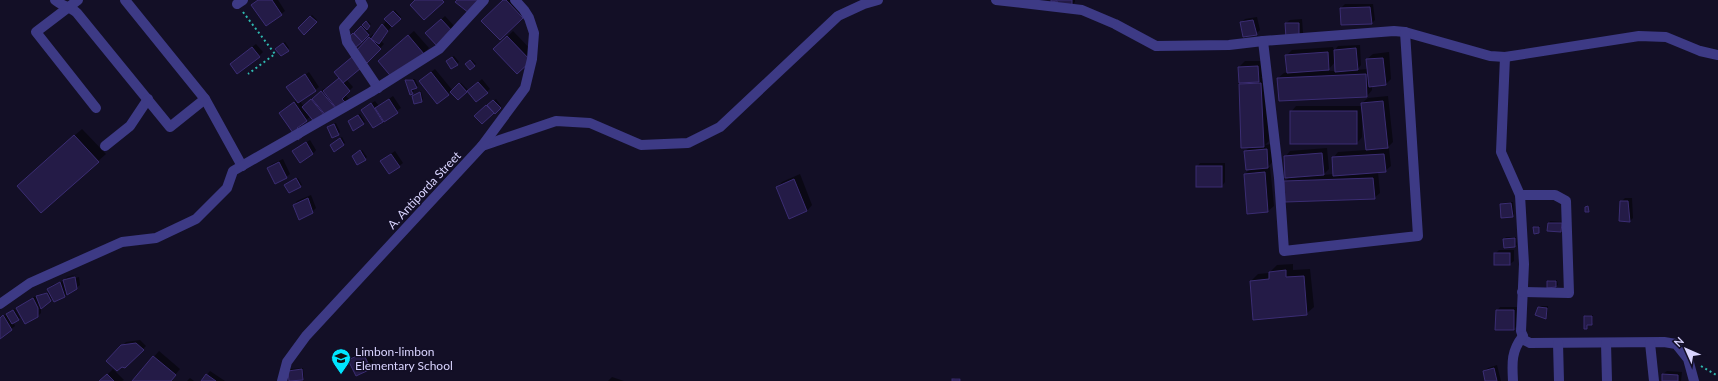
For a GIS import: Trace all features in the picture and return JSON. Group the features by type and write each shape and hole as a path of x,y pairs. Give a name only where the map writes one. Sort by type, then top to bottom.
{"street":[{"path":"55,0 69,6 77,13 170,127 205,99"},
{"path":"78,0 36,32 96,108"},
{"path":"125,0 205,99 242,166"},
{"path":"360,0 363,6 344,28 347,42 378,88"},
{"path":"0,304 30,283 122,242 156,238 196,218 227,188 233,171 378,88 439,49 484,0"},
{"name":"A. Antiporda Street","path":"282,381 287,362 306,336 482,146 525,88 530,72 534,45 533,26 524,10 515,0"},
{"path":"482,146 556,121 590,123 641,145 688,143 720,127 838,16 864,4 878,0"},
{"path":"996,0 1082,10 1115,24 1156,46 1229,46 1264,41 1394,31 1404,32 1490,56 1505,57 1639,36 1666,37 1700,51 1718,56"},
{"path":"1264,41 1284,251 1418,236 1404,32"},
{"path":"1505,57 1501,152 1520,195 1524,264 1521,331 1524,340 1530,343 1650,342 1676,344 1688,359 1694,381"},
{"path":"105,146 130,126 148,99"},
{"path":"1520,195 1555,195 1566,201 1569,292 1522,292"},
{"path":"1513,381 1512,359 1516,345 1523,336"},
{"path":"1650,342 1654,381"},
{"path":"1558,343 1559,381"},
{"path":"1606,343 1607,381"}],"path":[{"path":"240,2 275,54 248,74"}],"building":[{"path":"258,0 272,0 282,15 266,26 251,5"},
{"path":"415,0 442,0 444,2 424,20 410,5"},
{"path":"457,0 480,0 469,13 455,2"},
{"path":"503,0 506,0 523,18 500,40 481,21"},
{"path":"1051,0 1072,0 1072,7 1058,8 1057,1 1051,2"},
{"path":"1370,7 1372,24 1341,25 1340,8"},
{"path":"393,11 401,19 392,27 384,19"},
{"path":"310,16 317,22 304,35 298,28"},
{"path":"441,19 453,32 438,47 425,33"},
{"path":"1253,20 1257,35 1243,37 1240,22"},
{"path":"366,21 370,26 367,30 362,25"},
{"path":"1285,23 1299,23 1299,38 1286,38"},
{"path":"382,24 388,31 379,44 371,39"},
{"path":"361,26 369,35 362,42 354,33"},
{"path":"353,33 362,42 355,48 347,39"},
{"path":"408,35 424,54 394,80 378,61"},
{"path":"507,36 531,61 517,74 493,49"},
{"path":"369,37 381,49 367,63 355,52"},
{"path":"283,43 289,51 281,56 275,49"},
{"path":"252,47 260,57 237,74 230,64"},
{"path":"1356,48 1358,70 1335,72 1334,50"},
{"path":"1328,52 1329,70 1287,73 1285,55"},
{"path":"352,57 361,68 343,83 334,72"},
{"path":"452,57 458,65 451,69 446,61"},
{"path":"1383,58 1386,85 1369,87 1366,59"},
{"path":"470,60 475,66 470,70 465,64"},
{"path":"1258,66 1259,82 1239,83 1238,67"},
{"path":"431,72 449,95 437,104 419,81"},
{"path":"305,74 316,91 298,103 286,87"},
{"path":"1366,74 1367,97 1279,101 1277,78"},
{"path":"339,78 350,91 342,99 349,106 340,113 323,91"},
{"path":"405,80 413,80 417,88 411,90 413,94 410,95"},
{"path":"478,82 488,93 476,102 467,91"},
{"path":"459,83 467,92 458,100 450,92"},
{"path":"1261,83 1264,147 1241,148 1239,84"},
{"path":"321,91 337,110 328,118 312,99"},
{"path":"420,92 422,102 414,104 412,96"},
{"path":"311,99 325,116 316,124 302,107"},
{"path":"389,99 398,113 384,122 375,108"},
{"path":"493,100 501,108 495,114 487,105"},
{"path":"1383,101 1388,148 1366,150 1361,103"},
{"path":"294,102 307,121 297,128 303,136 298,140 279,113"},
{"path":"371,103 383,122 373,128 361,110"},
{"path":"486,105 494,113 482,124 474,116"},
{"path":"1290,111 1357,111 1357,144 1290,144"},
{"path":"358,115 364,124 353,131 348,121"},
{"path":"334,124 339,135 332,138 327,127"},
{"path":"74,135 99,162 41,213 17,186"},
{"path":"340,138 344,145 334,152 330,145"},
{"path":"306,142 313,154 300,163 292,151"},
{"path":"1267,149 1268,168 1246,170 1244,151"},
{"path":"360,150 366,160 357,165 352,156"},
{"path":"1322,153 1324,175 1285,178 1284,156"},
{"path":"391,154 400,167 389,174 380,161"},
{"path":"1384,154 1386,172 1333,176 1332,157"},
{"path":"279,162 287,178 275,184 267,168"},
{"path":"1196,166 1222,166 1222,187 1196,187"},
{"path":"1265,172 1268,212 1247,214 1244,174"},
{"path":"296,178 301,187 289,193 284,185"},
{"path":"1373,178 1375,199 1285,202 1284,181"},
{"path":"794,179 807,211 789,219 776,187"},
{"path":"308,198 313,213 299,220 293,205"},
{"path":"1620,201 1628,201 1630,222 1619,221"},
{"path":"1511,203 1513,217 1501,218 1500,204"},
{"path":"1588,206 1589,212 1585,212 1585,207"},
{"path":"1548,223 1562,223 1561,232 1547,231"},
{"path":"1533,227 1539,227 1539,233 1534,234"},
{"path":"1515,238 1515,247 1504,248 1503,239"},
{"path":"1494,253 1510,253 1510,265 1494,265"},
{"path":"1286,270 1286,277 1304,276 1307,315 1253,320 1250,281 1269,279 1269,272"},
{"path":"75,277 77,289 67,295 63,280"},
{"path":"1547,281 1556,281 1556,287 1547,288"},
{"path":"60,282 65,297 54,302 47,289"},
{"path":"47,293 51,301 41,309 36,296"},
{"path":"33,298 38,308 38,317 25,324 16,308"},
{"path":"1538,307 1547,308 1546,319 1535,315"},
{"path":"13,310 19,320 12,324 6,314"},
{"path":"1496,310 1514,310 1514,330 1495,330"},
{"path":"3,315 12,330 0,339 0,318"},
{"path":"1584,316 1592,316 1592,325 1587,325 1587,329 1584,329"},
{"path":"136,343 144,350 125,368 122,367 117,371 106,361 121,345"},
{"path":"363,353 371,369 356,376 348,360"},
{"path":"153,356 176,375 171,381 132,381"},
{"path":"1494,368 1497,381 1485,381 1483,371"},
{"path":"302,369 303,380 289,381 288,371"},
{"path":"107,374 114,381 99,381"},
{"path":"206,374 216,381 201,381"},
{"path":"1662,374 1678,375 1678,381 1662,381"},
{"path":"952,379 960,379 960,381 952,381"}],"place":[{"name":"Limbon-limbon Elementary School","path":"341,375"}]}
